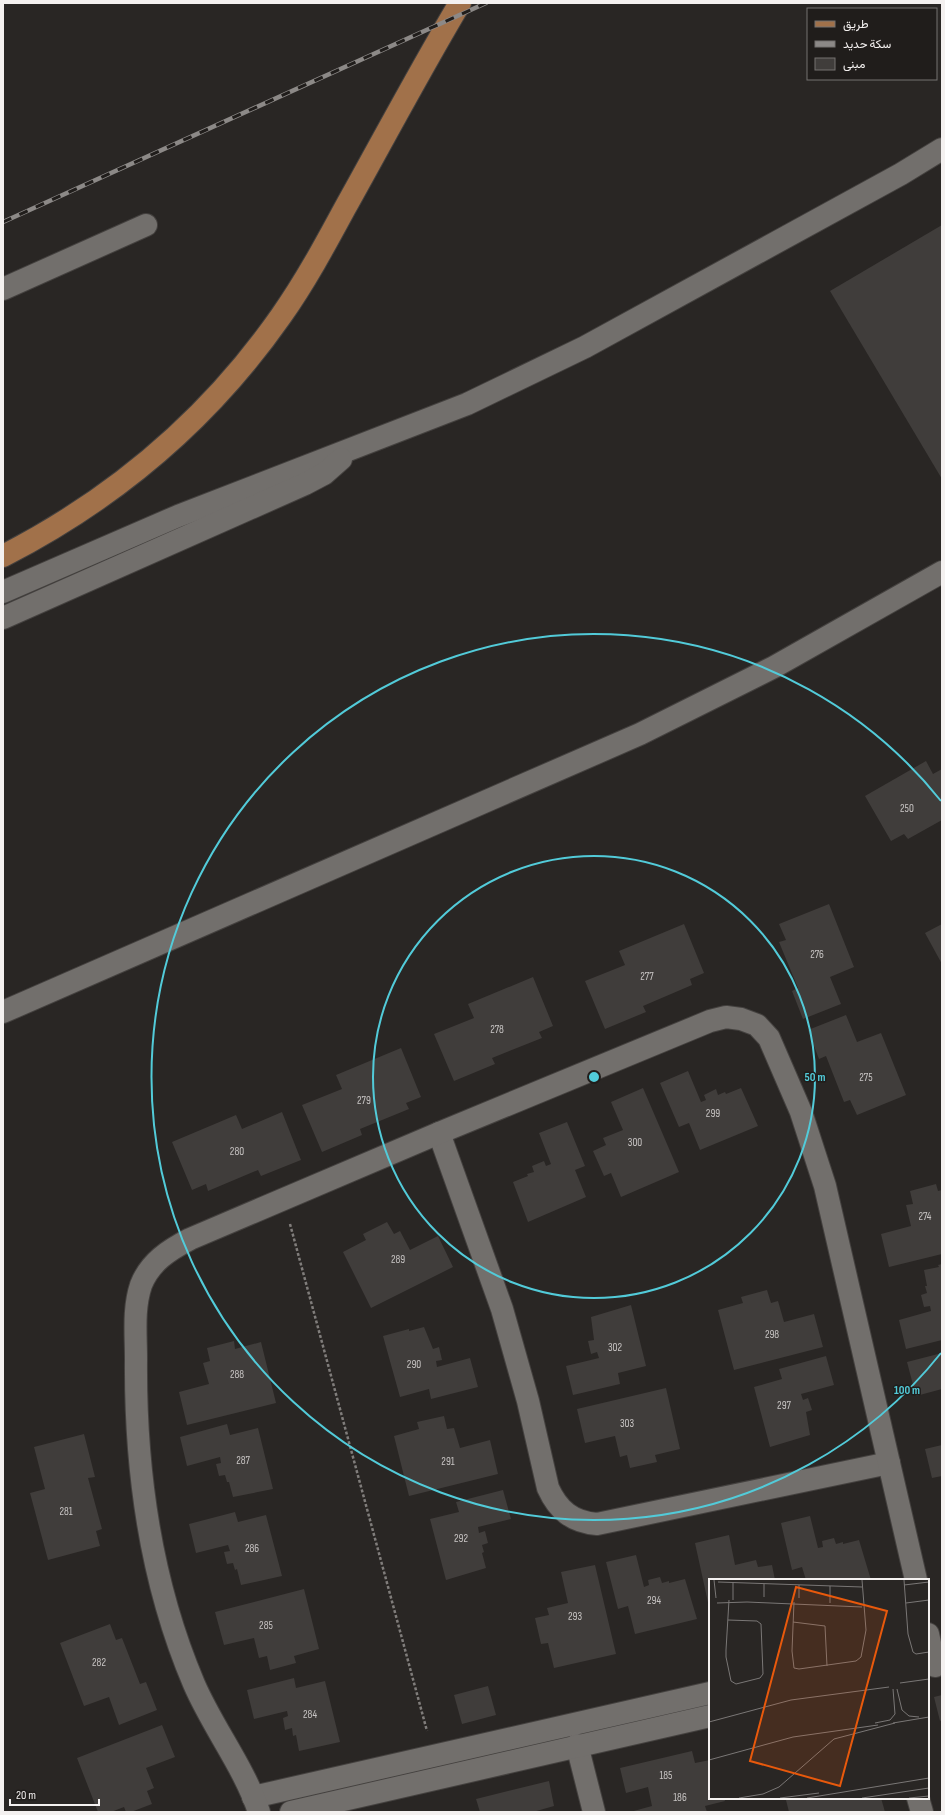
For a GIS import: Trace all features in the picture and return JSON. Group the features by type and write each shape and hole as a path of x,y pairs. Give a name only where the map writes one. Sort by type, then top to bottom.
{"main road":[{"path":"3,556 52,530 96,502 139,470 179,435 216,398 251,358 282,315 310,270 460,3"}],"street":[{"path":"3,592 178,516 467,404 585,347 901,174 942,149"},
{"path":"3,289 146,225"},
{"path":"3,618 305,484 324,474 350,449"},
{"path":"3,1012 640,734 774,666 942,572"},
{"path":"709,1693 434,1756 256,1805 195,1685 174,1629 158,1573 144,1492 136,1410 136,1305 142,1284 153,1264 170,1249 439,1133 710,1021 726,1017 742,1018 757,1026 769,1038 798,1106 825,1186 916,1579"},
{"path":"439,1133 502,1308 528,1401 548,1488 554,1500 563,1511 574,1519 586,1523 597,1524 889,1463"},
{"path":"932,1641 935,1666"},
{"path":"291,1812 577,1745 709,1716"},
{"path":"577,1745 594,1812"},
{"path":"918,1799 922,1812"}],"path":[{"path":"284,1199 434,1756"}],"building":[{"path":"942,225 942,479 830,291"},
{"path":"926,761 933,774 942,769 942,820 908,839 904,834 891,841 865,796"},
{"path":"829,904 854,967 830,977 841,1004 803,1019 792,991 798,988 779,942 786,940 779,924"},
{"path":"684,924 704,973 690,979 692,985 643,1006 646,1012 605,1029 585,981 625,965 619,951"},
{"path":"942,924 942,964 925,933"},
{"path":"533,977 553,1026 539,1032 542,1038 492,1058 495,1064 454,1081 434,1034 474,1018 468,1004"},
{"path":"846,1015 857,1042 881,1033 906,1095 857,1115 850,1100 844,1102 826,1056 819,1059 808,1030"},
{"path":"401,1048 421,1097 406,1103 409,1109 360,1129 362,1135 322,1152 302,1105 342,1089 336,1075"},
{"path":"688,1071 701,1102 706,1100 704,1095 716,1089 718,1095 725,1092 726,1094 741,1088 758,1126 700,1150 689,1123 679,1127 660,1083"},
{"path":"643,1088 679,1172 621,1197 611,1173 604,1176 593,1151 606,1145 603,1138 623,1130 611,1102"},
{"path":"282,1112 301,1160 261,1176 258,1170 208,1191 206,1184 192,1190 172,1142 236,1115 242,1129"},
{"path":"567,1122 585,1166 575,1170 586,1197 528,1222 513,1182 528,1176 527,1174 534,1172 532,1166 544,1161 546,1166 551,1164 539,1133"},
{"path":"936,1184 938,1191 942,1190 942,1254 889,1267 881,1234 911,1226 906,1205 913,1204 910,1191"},
{"path":"387,1222 394,1234 400,1231 410,1250 438,1236 453,1267 371,1308 343,1252 366,1240 363,1234"},
{"path":"942,1264 942,1340 906,1349 899,1320 931,1311 930,1306 924,1307 921,1295 927,1293 924,1270 939,1267 938,1265"},
{"path":"767,1290 771,1303 778,1301 784,1322 814,1314 823,1347 734,1370 718,1310 743,1303 741,1297"},
{"path":"631,1305 646,1366 618,1373 620,1384 573,1395 566,1366 599,1358 597,1352 591,1354 588,1341 594,1340 591,1317"},
{"path":"424,1327 433,1349 439,1347 442,1360 436,1361 437,1367 470,1358 478,1387 431,1399 429,1389 400,1397 383,1336 409,1329 409,1331"},
{"path":"234,1341 235,1349 261,1342 276,1403 187,1425 179,1392 209,1384 203,1363 210,1361 207,1348"},
{"path":"942,1353 942,1389 916,1396 907,1362"},
{"path":"826,1356 834,1385 801,1394 803,1400 808,1398 812,1410 806,1412 810,1435 770,1447 754,1387 782,1379 779,1369"},
{"path":"666,1388 680,1449 655,1455 657,1462 630,1468 627,1455 620,1457 615,1436 585,1443 577,1409"},
{"path":"444,1416 447,1429 454,1428 460,1448 490,1440 498,1474 409,1496 394,1436 419,1429 417,1422"},
{"path":"227,1424 230,1435 258,1428 273,1489 233,1497 229,1482 227,1482 225,1475 219,1476 216,1464 221,1463 220,1457 187,1466 180,1437"},
{"path":"84,1434 95,1477 88,1478 102,1529 96,1531 100,1546 48,1560 30,1493 45,1489 34,1447"},
{"path":"942,1445 942,1476 932,1478 925,1449"},
{"path":"503,1490 511,1519 478,1527 479,1533 485,1531 488,1543 482,1545 484,1552 482,1553 486,1568 446,1580 430,1519 459,1512 456,1502"},
{"path":"235,1512 238,1522 266,1515 282,1576 241,1585 237,1569 235,1570 233,1563 227,1564 224,1552 230,1551 228,1545 196,1553 189,1524"},
{"path":"810,1516 818,1548 823,1547 822,1541 834,1538 836,1544 859,1540 871,1579 806,1579 802,1567 792,1570 781,1523"},
{"path":"729,1535 735,1565 756,1560 758,1567 772,1565 775,1579 709,1579 709,1607 695,1543"},
{"path":"636,1555 644,1587 649,1585 648,1580 660,1577 662,1583 685,1579 697,1619 635,1634 628,1606 618,1609 606,1562"},
{"path":"595,1565 616,1654 554,1668 548,1643 541,1644 535,1618 549,1615 547,1608 568,1603 561,1572"},
{"path":"304,1589 319,1649 294,1656 296,1663 270,1670 267,1656 259,1658 254,1638 224,1645 215,1612"},
{"path":"110,1624 116,1640 122,1638 140,1684 146,1682 157,1710 119,1725 109,1697 84,1706 60,1643"},
{"path":"294,1678 296,1688 325,1681 340,1742 299,1751 296,1735 293,1736 292,1728 285,1730 283,1718 288,1716 287,1711 254,1719 247,1690"},
{"path":"488,1686 496,1715 462,1724 454,1695"},
{"path":"942,1695 942,1720 940,1721 934,1697"},
{"path":"162,1725 175,1757 146,1768 154,1788 147,1791 152,1804 131,1812 126,1812 124,1807 111,1812 98,1812 77,1758"},
{"path":"692,1751 695,1763 709,1760 709,1799 724,1799 725,1801 705,1806 707,1812 630,1812 652,1806 648,1787 626,1793 620,1768"},
{"path":"549,1781 554,1806 533,1812 480,1812 476,1799"},
{"path":"881,1799 885,1812 789,1812 786,1800"}],"railway":[{"path":"3,222 486,3"}]}
